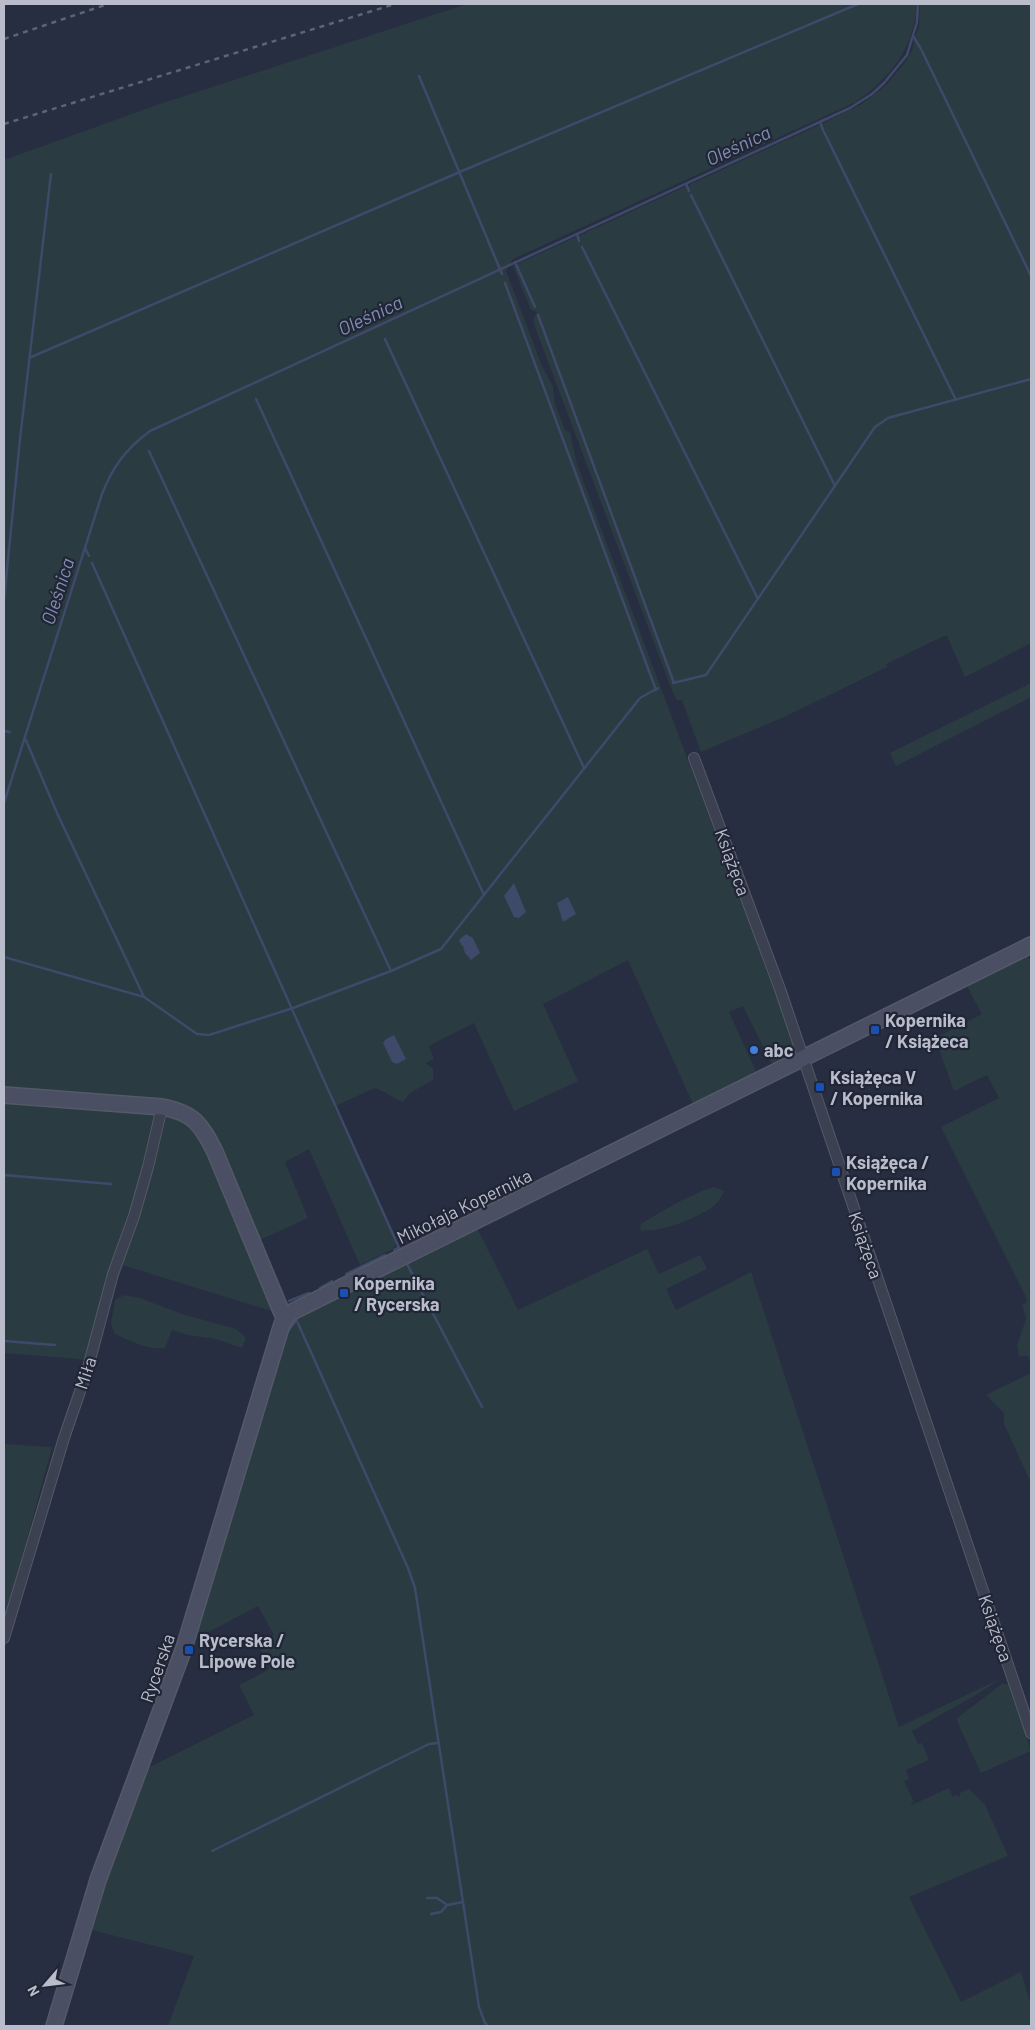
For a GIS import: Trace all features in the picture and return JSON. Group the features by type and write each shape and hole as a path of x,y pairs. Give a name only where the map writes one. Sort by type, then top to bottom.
{"street":[{"name":"Książęca","path":"694,758 780,989 1031,1733"},
{"name":"Mikołaja Kopernika","path":"285,1318 296,1310 342,1287 1031,945"},
{"path":"4,1095 162,1107 179,1110 192,1116 204,1131 215,1152 285,1318"},
{"name":"Miła","path":"4,1638 64,1438 87,1371 113,1274 134,1216 162,1107"},
{"name":"Rycerska","path":"54,2026 98,1880 186,1641 285,1318"}],"shaded area":[{"path":"467,4 917,4 911,34 899,60 880,82 856,102 513,259 506,271 542,366 553,386 555,404 565,430 570,432 577,464 795,1046 794,1056 773,1066 743,1006 729,1012 757,1074 693,1104 628,960 543,1004 578,1081 514,1111 474,1023 429,1046 434,1059 426,1063 433,1069 433,1080 410,1093 403,1102 374,1088 334,1107 397,1243 393,1249 360,1265 309,1149 285,1162 308,1218 249,1245 275,1312 119,1264 89,1360 4,1353 4,160 157,105"},
{"path":"920,4 1031,4 1031,643 965,677 947,636 944,636 886,664 887,667 782,718 701,752 682,700 677,700 673,693 536,330 533,320 537,312 531,310 513,266 862,104 886,85 912,51 914,38 919,27"},
{"path":"1031,683 1031,697 896,766 890,753"},
{"path":"1027,954 1031,963 1031,1362 1028,1356 1019,1356 1017,1346 1026,1319 1022,1305 1027,1302 1025,1295 941,1127 999,1098 987,1075 954,1091 935,1038 982,1014 967,986"},
{"path":"714,1187 724,1191 715,1205 700,1215 668,1227 648,1231 640,1230 641,1224 667,1208"},
{"path":"477,1228 518,1310 647,1249 659,1274 700,1255 707,1269 666,1289 676,1310 751,1272 899,1727 1002,1678 912,1731 918,1744 922,1743 929,1760 906,1770 909,1779 904,1781 914,1802 911,1803 912,1805 949,1788 953,1797 956,1795 960,1796 960,1793 969,1789 985,1805 1008,1856 909,1897 961,2002 1021,1972 1031,2005 1031,2026 168,2026 194,1956 88,1929 144,1770 254,1715 239,1685 270,1669 257,1644 274,1635 258,1606 190,1642 282,1341 302,1316"},
{"path":"124,1295 140,1298 182,1314 236,1329 246,1338 242,1348 216,1339 188,1335 172,1330 165,1348 151,1348 126,1339 114,1333 111,1323 115,1300"},
{"path":"1031,1373 1031,1483 1004,1424 1004,1413 986,1395"},
{"path":"4,1444 52,1447 4,1624"},
{"path":"1003,1683 1004,1685 1008,1684 1031,1751 981,1773 956,1719"}],"water":[{"path":"514,883 526,912 519,918 514,917 504,896"},
{"path":"568,897 576,914 563,922 557,903"},
{"path":"466,934 473,938 480,953 471,960 465,953 459,940"},
{"path":"394,1035 406,1059 397,1064 392,1062 383,1043"}],"waterway":[{"path":"29,358 462,171 858,4"},
{"name":"Oleśnica","path":"4,803 102,494 121,459 141,438 150,431 850,108 872,94 884,83 907,55 917,22 918,4"},
{"path":"913,36 921,49"},
{"path":"922,51 1031,276"},
{"path":"419,76 502,274"},
{"path":"820,122 823,130"},
{"path":"824,132 956,400"},
{"path":"4,600 20,439 51,174"},
{"path":"686,184 689,191"},
{"path":"691,195 835,486"},
{"path":"577,234 579,241"},
{"path":"582,247 758,599"},
{"path":"515,262 535,307"},
{"path":"505,283 656,690"},
{"path":"538,315 674,683"},
{"path":"385,339 584,768"},
{"path":"673,683 706,675 875,427 888,418 1031,379"},
{"path":"256,399 484,895"},
{"path":"149,451 391,971"},
{"name":"Oleśnica","path":"85,548 89,556"},
{"path":"92,563 400,1250"},
{"path":"4,957 144,997 197,1034 209,1035 293,1008 391,971 441,949 640,698 658,688"},
{"path":"4,731 10,732"},
{"path":"25,738 57,813 144,997"},
{"path":"4,1175 111,1184"},
{"path":"394,1250 399,1247"},
{"path":"346,1274 385,1255"},
{"path":"406,1262 482,1407"},
{"path":"320,1288 332,1281"},
{"path":"289,1301 309,1293"},
{"path":"287,1333 300,1315"},
{"path":"296,1319 408,1568 415,1588 479,2007 488,2026"},
{"path":"4,1341 55,1345"},
{"path":"212,1851 429,1744 438,1743"},
{"path":"427,1898 437,1898 447,1905"},
{"path":"431,1914 441,1912 447,1905 463,1902"}],"railway":[{"path":"4,39 108,4"},
{"path":"4,124 395,4"}],"place":[{"name":"Kopernika / Książeca","path":"875,1030"},
{"name":"abc","path":"754,1050"},
{"name":"Książęca V / Kopernika","path":"820,1087"},
{"name":"Książęca / Kopernika","path":"836,1172"},
{"name":"Kopernika / Rycerska","path":"344,1293"},
{"name":"Rycerska / Lipowe Pole","path":"189,1650"}]}
